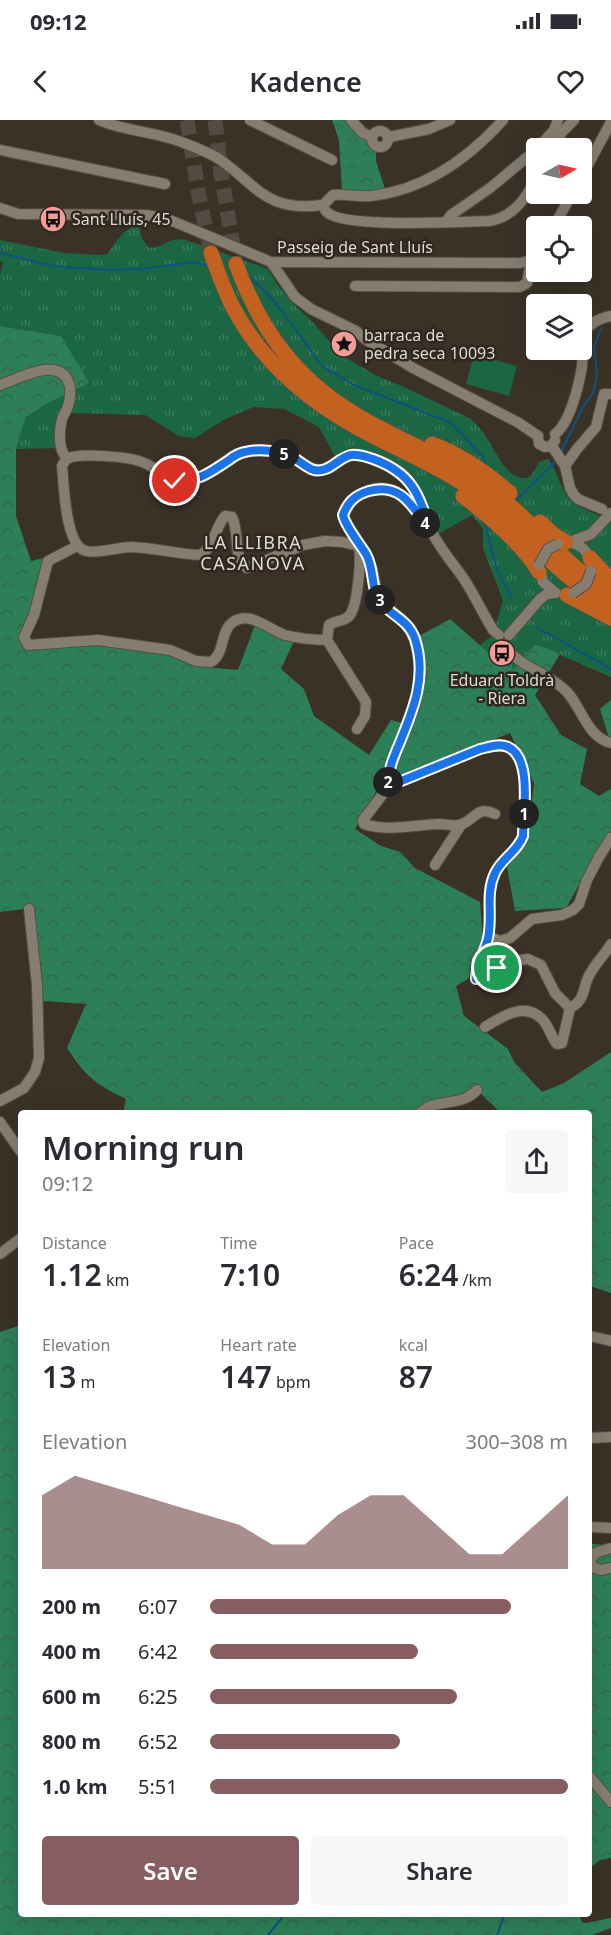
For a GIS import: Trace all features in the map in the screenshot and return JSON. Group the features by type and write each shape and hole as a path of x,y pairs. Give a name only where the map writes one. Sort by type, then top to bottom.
{"highway":[{"path":"211,253 236,312 269,358 297,387 368,440 464,497 520,548 540,573"},
{"path":"236,264 247,294 269,334 300,372 327,396 349,411 446,460 474,477 577,571 611,593"},
{"path":"332,413 374,437 445,471 486,501 573,581 611,605"},
{"path":"383,429 427,442 462,456 488,474 565,543"},
{"path":"591,564 611,580"},
{"path":"565,594 611,618"}],"street":[{"path":"99,120 126,130 176,139 200,149 221,160 256,191 270,199 305,208 323,206 333,195 377,195 422,182 455,164 479,145 502,120"},
{"path":"250,120 332,160"},
{"path":"351,120 363,133 372,137 381,131 389,137 429,129 450,120"},
{"path":"547,138 554,130 558,120"},
{"path":"559,138 573,120"},
{"path":"592,157 611,122"},
{"path":"0,150 165,184"},
{"path":"446,222 451,215 490,188 526,158"},
{"path":"323,206 327,213 335,216 370,223 500,220 521,205 526,196"},
{"name":"Passeig de Sant Lluís","path":"0,208 18,214 145,214 165,218 271,262 520,263 526,261"},
{"path":"271,262 295,297 311,309 356,331 364,339 413,368 519,423 538,435 537,441 542,447 554,444"},
{"path":"355,286 520,287 527,282"},
{"path":"554,444 568,417 581,367 584,334 592,324 611,316"},
{"path":"0,386 44,370 59,371 65,375 71,386 68,409 62,419 61,449 67,458"},
{"path":"564,465 596,427 604,394 611,394"},
{"path":"504,639 544,596 565,594 586,584 591,564 592,542 607,511 578,499 574,495 554,444"},
{"path":"359,546 334,541 307,544 247,568 240,561 236,527 232,517 225,516 207,551 200,555 135,547 116,547 89,552 77,546 71,531 62,466 67,458 79,455 140,461 169,478 184,481 211,473 236,455 248,451 285,454 312,469 322,471 348,456 361,455 396,469 410,481 422,504 430,530"},
{"path":"389,786 390,768 414,708 420,673 415,640 410,628 378,598 372,568 343,515 352,499 377,489 386,489 400,494 430,530 463,578 490,624 504,639 510,654 564,689 598,738 611,743"},
{"path":"537,603 540,573 548,549 585,538 599,527"},
{"path":"565,543 582,548 591,564"},
{"path":"77,546 51,559 45,567 38,603 24,637 28,645 98,640 170,650 196,661 211,662 218,656 231,622 244,619 259,622 285,635 327,640"},
{"path":"357,729 365,716 366,702 327,640 329,625 345,619 351,613 360,570 359,546"},
{"path":"540,573 565,594"},
{"path":"461,825 375,828 364,824 363,819 389,786 495,745 508,747 517,755 526,791 523,836 521,843 500,864 489,887 489,936 476,970 476,979 483,978 511,961 528,959 540,965 555,993 570,1008"},
{"path":"435,864 461,825 486,810 495,814"},
{"path":"489,936 499,941 510,938 532,919 562,915 573,910 579,904 587,880 611,838"},
{"path":"0,1101 24,1088 39,1058 37,985 29,909"},
{"path":"570,1008 578,1004 582,998 588,977 611,945"},
{"path":"485,1026 509,1013 530,1012 541,1018 557,1044 562,1043 570,1008"},
{"path":"424,1110 432,1105 469,1097 477,1090"},
{"path":"0,1122 18,1148"},
{"path":"0,1254 18,1240"},
{"path":"592,1336 611,1341"},
{"path":"592,1438 611,1437"},
{"path":"592,1527 611,1528"},
{"path":"592,1558 595,1553 611,1548"},
{"path":"592,1567 611,1568"},
{"path":"592,1779 611,1802"}],"green space":[{"path":"332,120 345,120 347,125 369,142 376,151 376,161 385,189 366,192 342,190 339,140"},
{"path":"134,226 139,226 142,239 148,247 157,247 173,240 186,240 268,269 297,308 348,359 377,376 471,419 483,432 503,465 512,474 527,478 532,475 539,462 548,459 570,499 611,523 611,677 535,644 515,670 499,662 480,645 493,635 503,601 483,548 483,529 472,515 438,534 422,493 410,474 402,467 392,461 381,459 336,458 319,427 284,409 254,407 225,419 195,438 179,436 145,415 70,413 57,419 57,448 16,449 26,417 48,403 61,336 0,326 0,275 3,262 0,261 0,240 64,253 102,255 107,254 124,232"},
{"path":"0,326 61,336 89,383 48,403 26,417 16,449 16,516 31,561 43,558 33,606 20,642 29,651 99,643 169,655 205,667 238,670 255,625 294,641 281,669 304,689 314,716 369,755 391,720 411,725 423,688 419,636 450,619 499,662 515,670 535,644 560,654 535,695 561,735 587,749 580,784 599,796 611,789 611,835 592,862 566,908 515,911 507,867 527,844 534,783 510,733 380,784 355,829 381,846 400,852 415,868 480,902 485,968 456,986 464,1016 508,1049 514,1062 542,1092 564,1083 611,1052 611,1293 592,1287 592,1110 498,1110 480,1093 431,1101 421,1110 124,1110 126,1099 92,1079 67,1048 86,1004 43,1001 32,908 0,912"},
{"path":"474,354 517,366 509,396 466,384"},
{"path":"611,700 611,737 608,735 600,709"},
{"path":"18,1326 18,1917 580,1917 582,1922 586,1923 611,1918 611,1928 592,1935 0,1935 0,1332"},
{"path":"592,1544 611,1545 611,1858 600,1860 592,1866"}],"waterway":[{"path":"0,253 53,266 109,270 143,269 192,262 210,266"},
{"path":"250,278 281,310 322,366 354,385 451,423 484,458 484,463"},
{"path":"560,454 583,407 593,393 597,376 594,347 601,329"},
{"path":"515,502 556,461"},
{"path":"485,523 497,570 512,598"},
{"path":"538,628 611,669"},
{"path":"268,1935 283,1917"},
{"path":"497,1935 504,1917"}],"tunnel":[{"path":"187,120 211,253"},
{"path":"215,120 236,264"}],"place":[{"name":"Sant Lluís, 45","path":"53,219"},
{"name":"barraca de pedra seca 10093","path":"344,344"},
{"name":"Eduard Toldrà - Riera","path":"502,653"}],"district":[{"name":"LA LLIBRA CASANOVA","path":"253,552"}],"route":[{"path":"175,481 200,478 242,452 263,451 285,454 312,469 322,471 348,456 361,455 396,469 410,481 422,504 430,530 406,498 395,491 382,488 360,494 352,499 343,515 343,520 356,538 372,568 378,598 410,628 415,640 420,673 418,693 390,768 389,786 495,745 508,747 517,755 526,791 523,836 521,843 500,864 489,887 489,936 476,970 476,979 483,978 497,968"}]}
